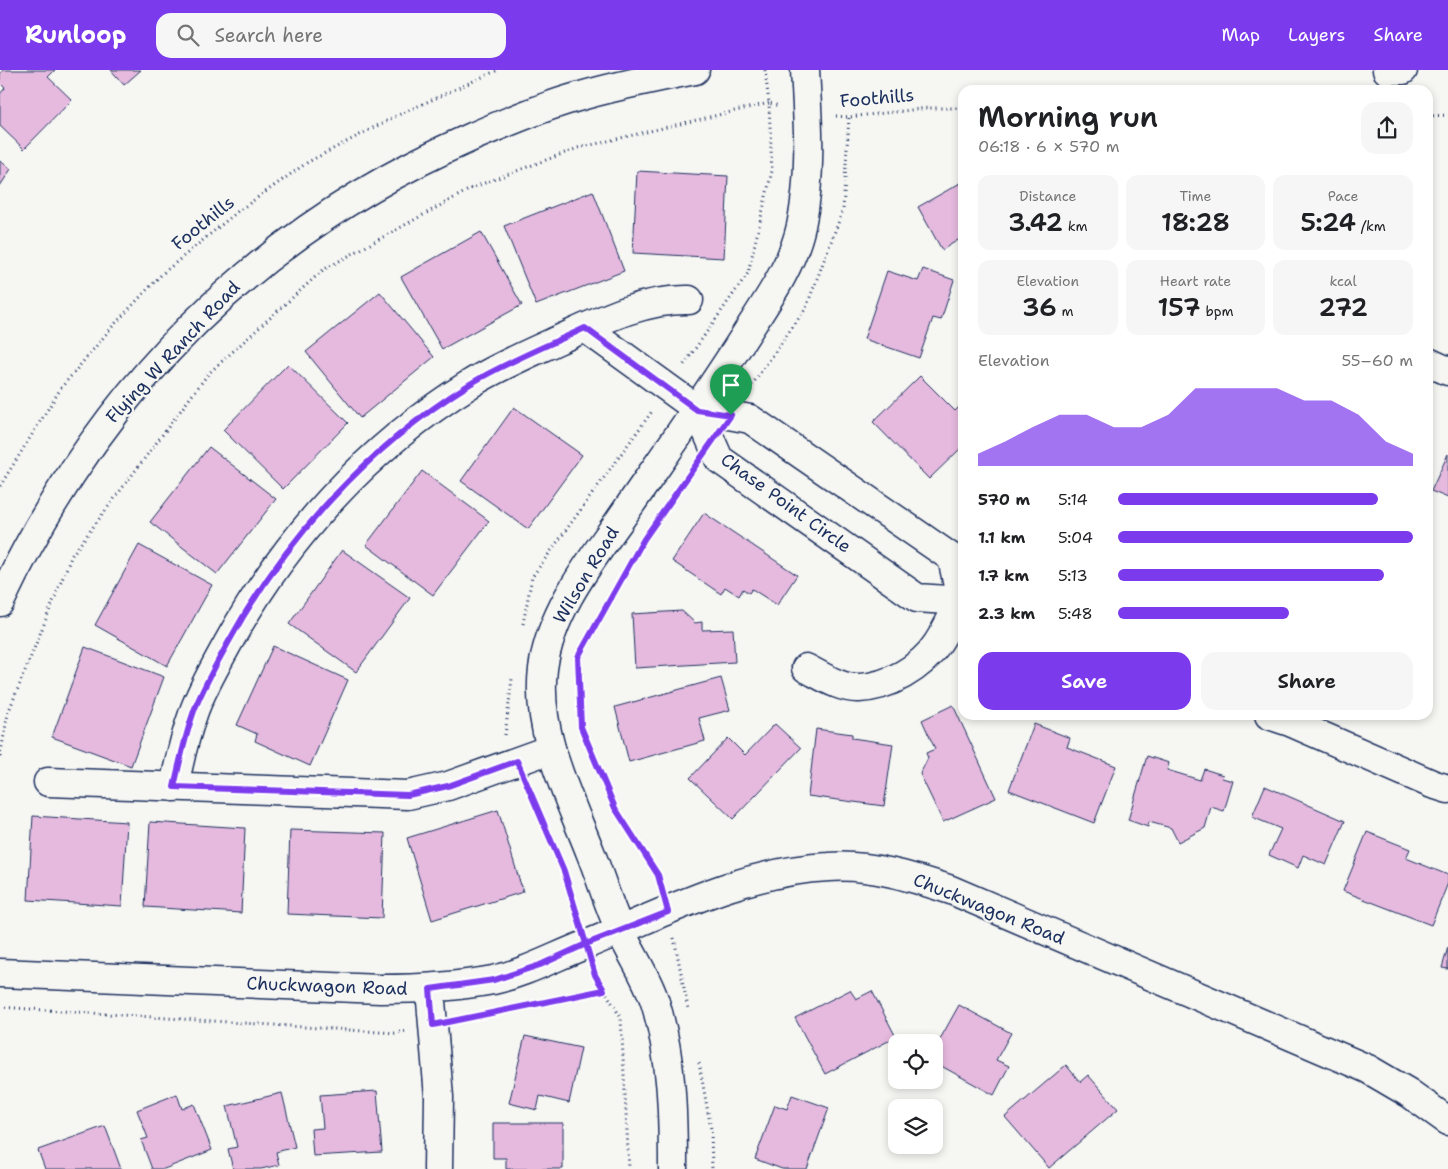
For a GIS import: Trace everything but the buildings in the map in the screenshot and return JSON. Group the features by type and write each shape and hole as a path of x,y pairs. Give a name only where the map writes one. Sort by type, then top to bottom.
{"street":[{"name":"Flying W Ranch Road","path":"0,602 40,522 98,433 142,379 190,328 240,279 297,234 374,184 437,152 503,124 573,98 635,82 695,70"},
{"name":"Wilson Road","path":"673,1169 673,1118 665,1041 655,1002 643,971 620,932 551,749 543,708 542,671 550,636 586,568 697,410 776,288 791,257 801,227 806,194 809,139 805,70"},
{"path":"1386,70 1403,70"},
{"path":"174,787 182,746 195,709 219,659 251,601 317,514 369,462 412,426 470,384 504,365 630,309 665,299 690,300"},
{"path":"585,328 697,410 750,419 952,558 958,584"},
{"path":"1433,364 1448,371"},
{"name":"Chase Point Circle","path":"697,410 719,459 917,598 958,601"},
{"path":"806,668 835,683 859,688 886,682 914,669 937,645 958,608"},
{"path":"1284,720 1432,784 1448,789"},
{"path":"48,782 408,795 448,786 551,749"},
{"name":"Chuckwagon Road","path":"0,974 380,989 430,989 494,980 540,965 586,944 620,932 741,881 790,870 830,866 908,876 951,890 1368,1069 1409,1093 1448,1121"},
{"path":"430,989 438,1097 438,1169"}],"path":[{"name":"Foothills","path":"0,486 61,388 112,327 162,274 237,212 308,162 396,116 498,70"},
{"path":"521,634 532,577 616,463 748,273 772,171 769,103 765,70"},
{"name":"Foothills","path":"769,103 807,113 849,117 929,108 958,108"},
{"path":"0,757 8,713 72,555 208,374 323,270 482,183 578,148 769,103"},
{"path":"1433,116 1448,115"},
{"path":"731,415 806,308 843,210 849,117"},
{"path":"689,1013 668,912 658,875 615,808 581,727 578,657 644,539 712,443"},
{"path":"513,672 505,734 564,871 595,975 621,1018 629,1169"},
{"path":"0,1007 395,1033 604,990"},
{"path":"698,1061 711,1129 712,1169"}],"route":[{"path":"731,415 644,539 578,657 581,727 615,808 658,875 668,912 586,944 595,975 604,990 433,1025 430,989 494,980 540,965 586,944 564,871 517,761 448,786 408,795 174,787 182,746 195,709 219,659 251,601 280,560 317,514 362,468 412,426 470,384 504,365 585,328 697,410 731,415"}]}
